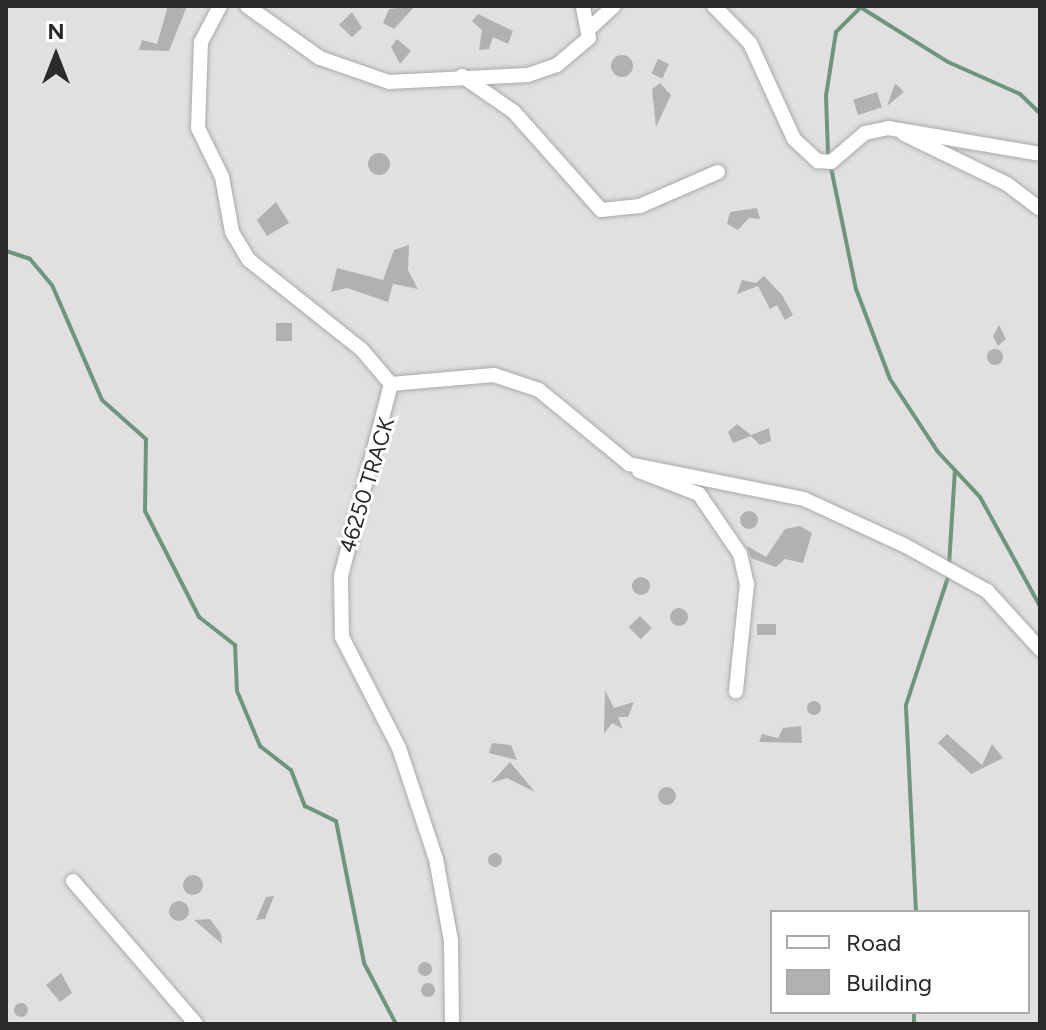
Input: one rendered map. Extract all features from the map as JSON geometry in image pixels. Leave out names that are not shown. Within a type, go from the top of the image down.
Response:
[{"type":"street","points":[[220,6],[201,42],[198,128],[222,177],[232,232],[249,260],[362,350],[391,384],[509,379],[539,390],[629,464],[699,494],[740,554],[747,584],[736,691]]},
{"type":"street","points":[[247,6],[361,77],[539,72],[579,53],[588,30],[614,6]]},
{"type":"street","points":[[583,6],[588,30]]},
{"type":"street","points":[[714,6],[762,62],[807,154],[831,162],[865,133],[888,128],[1040,154]]},
{"type":"street","points":[[461,76],[514,112],[601,210],[640,206],[718,172]]},
{"type":"street","points":[[888,128],[1007,184],[1040,209]]},
{"type":"street","name":"46250 TRACK","points":[[391,384],[341,576],[342,637],[399,748],[436,859],[451,941],[452,1024]]},
{"type":"street","points":[[629,464],[758,487],[852,518],[987,591],[1040,649]]},
{"type":"street","points":[[73,881],[196,1024]]},
{"type":"building","points":[[168,6],[187,6],[169,51],[139,50],[142,40],[157,44]]},
{"type":"building","points":[[415,6],[394,29],[383,23],[389,9]]},
{"type":"building","points":[[352,12],[362,28],[352,37],[339,25]]},
{"type":"building","points":[[478,14],[513,31],[508,44],[493,37],[489,49],[479,50],[482,30],[472,21]]},
{"type":"building","points":[[397,39],[411,51],[400,64],[391,47]]},
{"type":"building","points":[[622,55],[630,58],[633,66],[630,74],[622,77],[614,74],[611,66],[614,58]]},
{"type":"building","points":[[658,59],[669,64],[662,78],[651,74]]},
{"type":"building","points":[[660,83],[671,95],[656,127],[652,89]]},
{"type":"building","points":[[896,84],[904,92],[887,106],[894,86]]},
{"type":"building","points":[[877,92],[882,107],[858,115],[853,100]]},
{"type":"building","points":[[375,153],[383,153],[390,164],[383,175],[375,175],[368,168],[368,160]]},
{"type":"building","points":[[276,202],[289,223],[267,236],[257,220]]},
{"type":"building","points":[[757,208],[760,219],[749,218],[738,230],[727,224],[730,212]]},
{"type":"building","points":[[409,245],[408,270],[418,289],[393,284],[388,302],[347,288],[331,292],[337,268],[383,280],[394,250]]},
{"type":"building","points":[[764,276],[782,295],[793,315],[785,320],[777,305],[770,309],[758,286],[737,294],[742,280],[756,283]]},
{"type":"building","points":[[276,323],[292,323],[292,341],[276,341]]},
{"type":"building","points":[[999,325],[1006,339],[998,346],[993,336]]},
{"type":"building","points":[[992,349],[998,349],[1003,357],[1001,363],[992,365],[987,360],[987,354]]},
{"type":"building","points":[[737,424],[751,435],[769,428],[771,441],[760,445],[751,436],[733,443],[728,432]]},
{"type":"building","points":[[745,511],[753,511],[758,520],[756,527],[745,529],[740,524],[740,516]]},
{"type":"building","points":[[800,526],[812,533],[803,563],[785,559],[776,567],[751,558],[747,546],[766,557],[785,529]]},
{"type":"building","points":[[641,577],[650,586],[641,595],[632,586]]},
{"type":"building","points":[[675,608],[683,608],[688,617],[686,624],[675,626],[670,621],[670,613]]},
{"type":"building","points":[[640,616],[652,628],[641,639],[629,627]]},
{"type":"building","points":[[757,624],[776,624],[776,635],[757,635]]},
{"type":"building","points":[[605,690],[614,708],[634,702],[628,717],[618,717],[623,729],[612,723],[604,734]]},
{"type":"building","points":[[814,701],[821,708],[814,715],[807,708]]},
{"type":"building","points":[[801,726],[802,743],[759,742],[762,734],[778,738],[783,728]]},
{"type":"building","points":[[947,734],[982,765],[992,744],[1003,758],[971,774],[938,743]]},
{"type":"building","points":[[492,743],[511,745],[517,760],[489,753]]},
{"type":"building","points":[[510,762],[535,792],[507,778],[491,783]]},
{"type":"building","points":[[667,787],[676,796],[667,805],[658,796]]},
{"type":"building","points":[[495,853],[502,860],[495,867],[488,860]]},
{"type":"building","points":[[193,875],[200,878],[203,885],[200,892],[193,895],[186,892],[183,885],[186,878]]},
{"type":"building","points":[[274,896],[265,919],[256,920],[266,897]]},
{"type":"building","points":[[179,901],[186,904],[189,911],[186,918],[179,921],[172,918],[169,911],[172,904]]},
{"type":"building","points":[[210,919],[221,934],[222,944],[194,920]]},
{"type":"building","points":[[425,962],[432,969],[425,976],[418,969]]},
{"type":"building","points":[[61,973],[72,993],[60,1002],[46,985]]},
{"type":"building","points":[[428,983],[435,990],[428,997],[421,990]]},
{"type":"building","points":[[21,1003],[28,1010],[21,1017],[14,1010]]},
{"type":"waterway","points":[[862,6],[836,32],[826,96],[828,153],[856,289],[890,379],[938,452],[980,497],[1040,606]]},
{"type":"waterway","points":[[860,7],[948,62],[1020,94],[1040,113]]},
{"type":"waterway","points":[[6,251],[30,259],[52,285],[102,400],[146,439],[145,511],[199,617],[235,645],[237,691],[260,746],[291,770],[305,806],[336,821],[364,963],[396,1024]]},
{"type":"waterway","points":[[949,565],[955,470]]},
{"type":"waterway","points":[[916,910],[906,705],[949,574]]},
{"type":"waterway","points":[[914,1014],[914,1024]]}]
